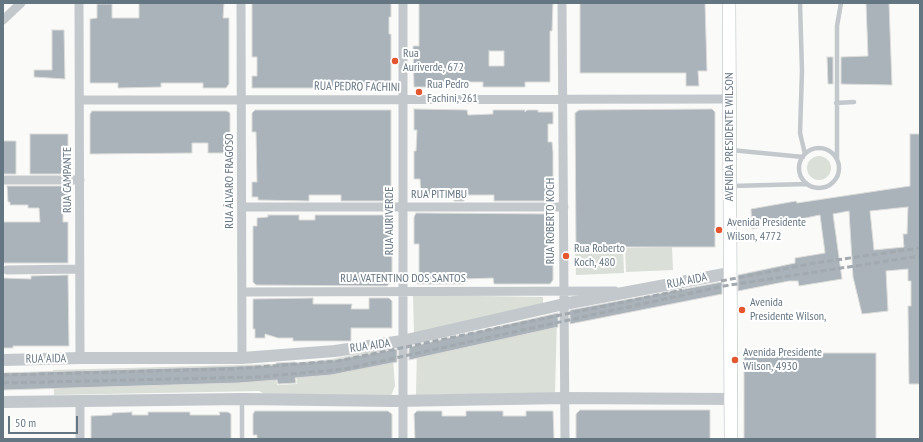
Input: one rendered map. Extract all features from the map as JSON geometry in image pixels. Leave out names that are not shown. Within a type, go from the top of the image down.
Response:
[{"type":"main road","name":"AVENIDA PRESIDENTE WILSON","points":[[729,3],[731,439]]},
{"type":"street","points":[[3,20],[21,3]]},
{"type":"street","name":"RUA CAMPANTE","points":[[79,3],[80,358]]},
{"type":"street","name":"RUA ÁLVARO FRAGOSO","points":[[241,3],[243,207],[242,358]]},
{"type":"street","name":"RUA AURIVERDE","points":[[403,3],[403,439]]},
{"type":"street","name":"RUA ROBERTO KOCH","points":[[562,3],[565,439]]},
{"type":"street","name":"RUA PEDRO FACHINI","points":[[80,100],[562,98],[729,99]]},
{"type":"street","points":[[5,180],[80,180]]},
{"type":"street","name":"RUA PITIMBU","points":[[243,207],[564,207]]},
{"type":"street","points":[[7,270],[80,270]]},
{"type":"street","name":"RUA AIDA","points":[[3,360],[80,358],[242,358],[335,351],[402,341],[564,304],[730,273]]},
{"type":"street","name":"RUA VATENTINO DOS SANTOS","points":[[242,292],[637,290]]},
{"type":"street","points":[[3,402],[242,399],[403,401],[565,398],[732,399]]},
{"type":"street","points":[[80,401],[80,439]]},
{"type":"lane","points":[[800,3],[802,71],[800,132],[804,156]]},
{"type":"lane","points":[[729,186],[807,184],[816,188],[831,185],[838,176],[839,165],[837,159],[836,103],[837,26],[841,3]]},
{"type":"lane","points":[[836,103],[854,102]]},
{"type":"lane","points":[[807,184],[800,174],[799,168],[804,156],[810,151],[822,149],[833,154],[837,159]]},
{"type":"lane","points":[[729,150],[804,156]]},
{"type":"lane","points":[[242,399],[242,439]]},
{"type":"shaded area","points":[[819,156],[824,157],[830,163],[830,173],[824,179],[819,180],[814,179],[808,173],[807,168],[808,163],[814,157]]},
{"type":"shaded area","points":[[672,247],[673,270],[626,272],[625,248]]},
{"type":"shaded area","points":[[623,248],[624,273],[576,275],[575,250]]},
{"type":"shaded area","points":[[413,295],[543,297],[543,305],[414,333]]},
{"type":"shaded area","points":[[557,318],[555,393],[416,395],[417,347]]},
{"type":"shaded area","points":[[392,347],[395,386],[391,396],[266,395],[259,391],[54,395],[53,370],[275,364],[277,385],[297,384],[295,363],[332,359]]},
{"type":"building","points":[[139,3],[224,3],[223,18],[229,18],[229,84],[226,88],[203,88],[203,83],[161,83],[161,87],[118,88],[118,83],[90,83],[90,19],[97,18],[97,4],[112,4],[112,18],[139,18]]},
{"type":"building","points":[[252,3],[391,3],[389,34],[391,34],[391,85],[389,88],[252,88],[252,76],[257,76],[257,57],[252,57]]},
{"type":"building","points":[[419,3],[553,3],[552,31],[550,31],[550,82],[525,82],[525,87],[483,87],[483,82],[445,82],[445,87],[414,87],[413,46],[419,46]],"holes":[[[489,51],[504,51],[504,66],[489,66]]]},
{"type":"building","points":[[580,3],[705,3],[707,71],[698,71],[699,86],[686,86],[686,73],[580,73]]},
{"type":"building","points":[[866,3],[889,3],[892,85],[841,84],[841,57],[868,56]]},
{"type":"building","points":[[52,30],[64,30],[65,79],[34,77],[34,70],[52,70]]},
{"type":"building","points":[[827,57],[833,57],[833,84],[828,84]]},
{"type":"building","points":[[414,109],[467,110],[468,115],[493,114],[493,110],[525,110],[525,112],[527,110],[538,110],[538,112],[553,112],[553,124],[548,124],[548,142],[552,142],[553,152],[553,199],[551,201],[494,201],[494,195],[464,195],[464,201],[454,201],[454,195],[421,195],[420,179],[414,179],[414,151],[416,151],[417,130],[414,130]]},
{"type":"building","points":[[712,109],[715,112],[715,247],[576,247],[575,113],[579,110]]},
{"type":"building","points":[[255,110],[391,110],[391,197],[388,201],[341,201],[341,195],[309,195],[309,201],[258,200],[258,197],[252,197],[252,182],[257,182],[256,132],[252,132],[252,113]]},
{"type":"building","points":[[92,111],[227,111],[230,113],[230,153],[208,153],[208,143],[192,143],[192,153],[90,154],[90,114]]},
{"type":"building","points":[[30,134],[68,134],[68,174],[30,174]]},
{"type":"building","points":[[910,134],[920,134],[920,384],[909,384],[908,306],[911,306],[911,281],[908,281],[908,269],[886,271],[888,311],[862,314],[853,277],[849,211],[833,214],[842,279],[799,286],[798,281],[789,281],[738,291],[738,275],[795,263],[795,258],[825,253],[820,215],[752,229],[751,209],[796,201],[797,203],[910,186]],"holes":[[[908,207],[907,234],[903,234],[904,247],[874,250],[870,211]]]},
{"type":"building","points":[[3,141],[16,141],[16,174],[3,174]]},
{"type":"building","points":[[7,186],[68,186],[68,208],[63,208],[63,222],[68,222],[68,263],[3,263],[3,222],[40,222],[39,208],[28,208],[28,205],[10,205],[10,202],[8,202]]},
{"type":"building","points":[[416,213],[553,214],[553,244],[548,244],[548,264],[553,264],[553,280],[550,284],[494,284],[493,278],[464,279],[464,284],[418,284],[414,280],[414,273],[419,274],[419,244],[414,244],[414,217]]},
{"type":"building","points":[[268,215],[299,215],[299,220],[315,220],[315,215],[390,215],[392,217],[392,281],[387,286],[256,285],[253,282],[253,226],[257,226],[257,218],[268,217]]},
{"type":"building","points":[[68,275],[69,346],[13,346],[13,348],[3,348],[3,278],[31,279],[31,276]]},
{"type":"building","points":[[722,282],[722,294],[570,324],[570,310]]},
{"type":"building","points":[[313,298],[313,304],[352,304],[351,309],[369,309],[369,298],[389,298],[392,301],[392,328],[351,328],[351,341],[293,341],[293,338],[278,338],[265,334],[265,338],[255,338],[255,329],[253,329],[253,299]]},
{"type":"building","points":[[558,313],[558,327],[409,360],[409,347]]},
{"type":"building","points":[[397,349],[397,362],[331,375],[295,378],[296,383],[278,384],[277,380],[239,383],[3,390],[3,373],[276,365],[276,363],[334,360]]},
{"type":"building","points":[[744,353],[876,353],[876,439],[744,439]]},
{"type":"building","points":[[580,410],[710,410],[710,439],[576,439],[576,414]]},
{"type":"building","points":[[255,411],[388,411],[392,414],[392,439],[257,439],[257,435],[253,435],[253,414]]},
{"type":"building","points":[[417,411],[442,411],[442,416],[466,416],[466,411],[503,411],[503,416],[526,416],[526,411],[553,411],[554,439],[415,439],[414,414]]},
{"type":"building","points":[[132,412],[132,415],[148,415],[148,412],[190,412],[190,415],[220,415],[219,412],[228,412],[231,414],[231,439],[91,439],[91,416]]},
{"type":"railway","points":[[721,281],[815,263],[920,248]]},
{"type":"railway","points":[[3,383],[258,377],[345,369],[724,286],[920,256]]},
{"type":"railway","points":[[3,375],[231,369],[338,361],[682,290]]},
{"type":"place","name":"Rua Auriverde, 672","points":[[395,61]]},
{"type":"place","name":"Rua Pedro Fachini, 261","points":[[419,92]]},
{"type":"place","name":"Avenida Presidente Wilson, 4772","points":[[719,230]]},
{"type":"place","name":"Rua Roberto Koch, 480","points":[[566,256]]},
{"type":"place","name":"Avenida Presidente Wilson,","points":[[742,310]]},
{"type":"place","name":"Avenida Presidente Wilson, 4930","points":[[735,360]]}]
